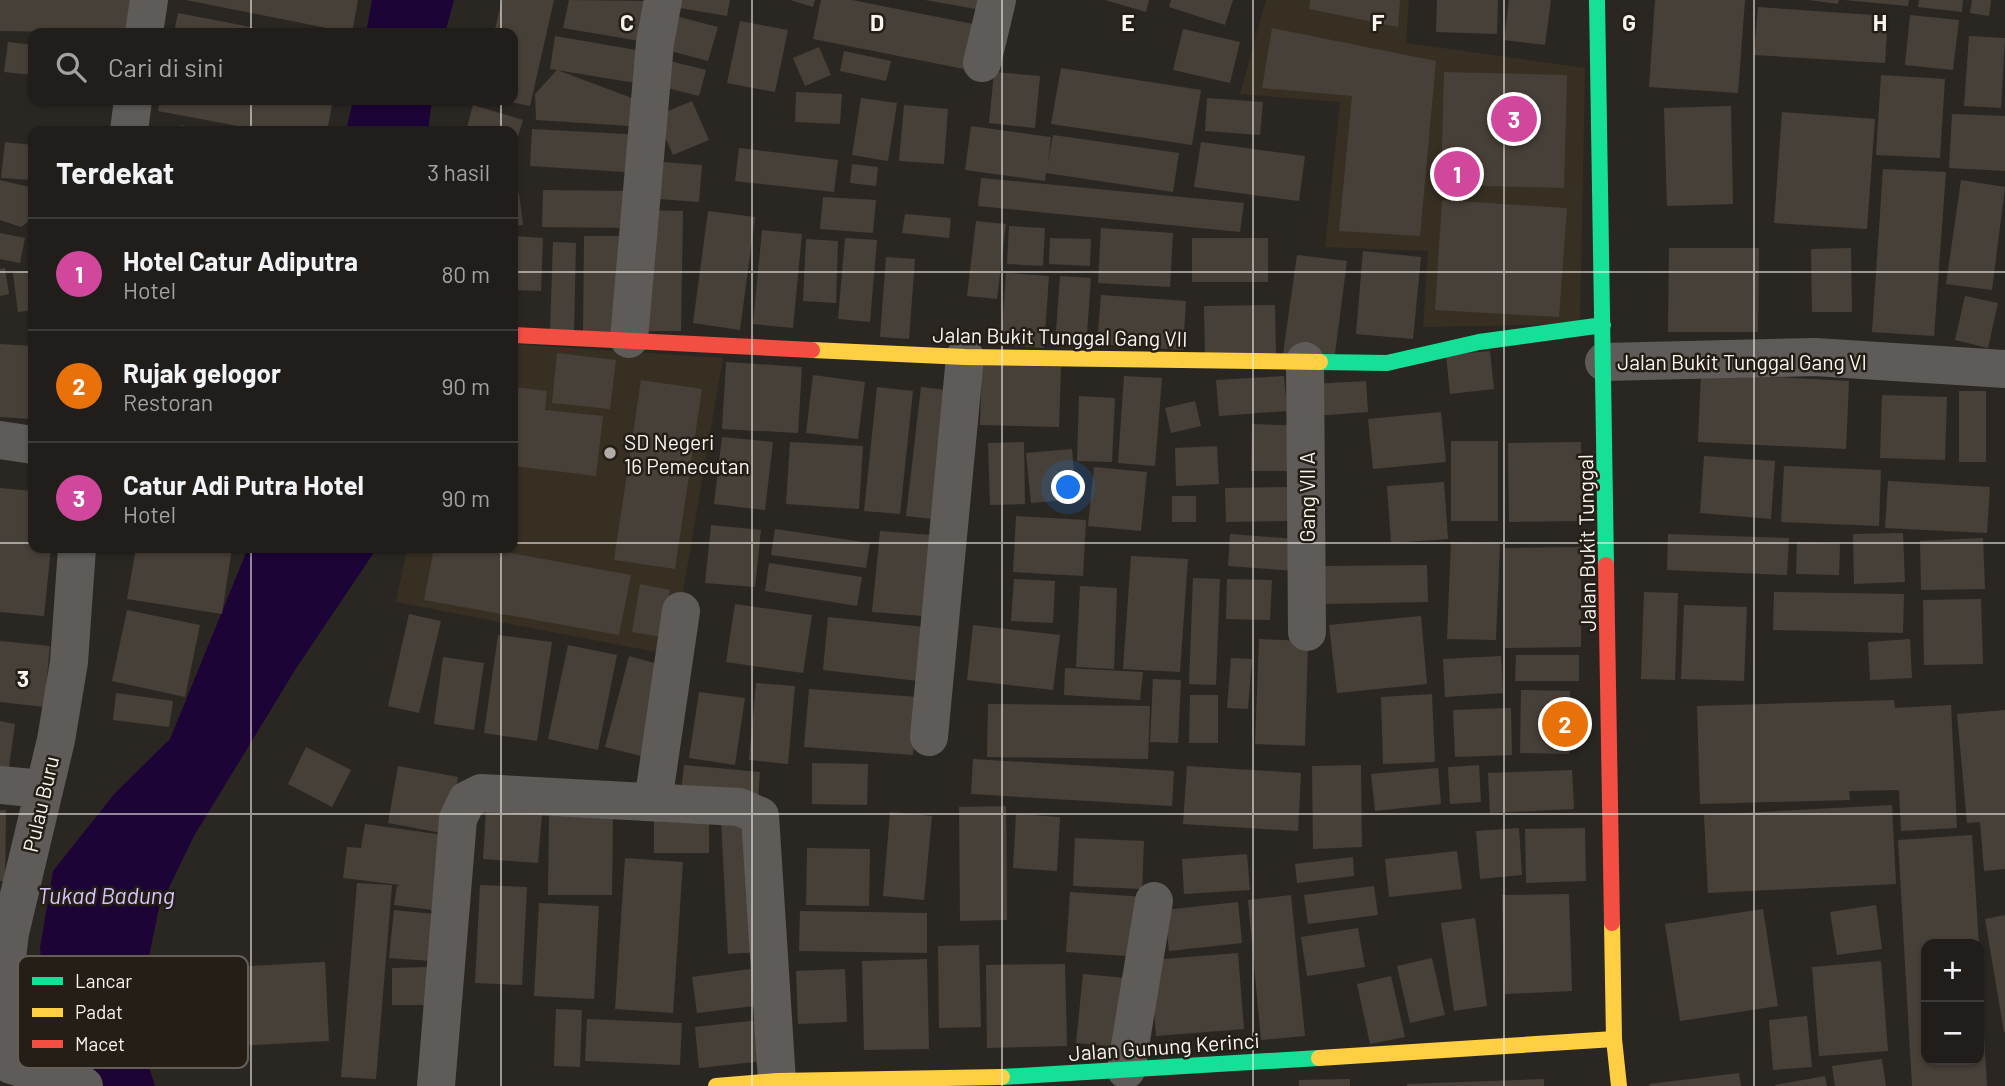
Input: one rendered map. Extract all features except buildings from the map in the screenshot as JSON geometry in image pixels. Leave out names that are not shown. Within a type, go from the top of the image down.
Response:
[{"type":"street","points":[[145,28],[149,0]]},
{"type":"street","points":[[629,339],[655,43],[663,0]]},
{"type":"street","points":[[982,63],[997,0]]},
{"type":"street","name":"Jalan Bukit Tunggal","points":[[1597,0],[1614,1039],[1619,1086]]},
{"type":"street","points":[[130,126],[132,105]]},
{"type":"street","name":"Jalan Bukit Tunggal Gang VII","points":[[518,335],[965,357],[1387,363],[1479,342],[1603,343]]},
{"type":"street","name":"Jalan Bukit Tunggal Gang VI","points":[[1603,343],[2005,369]]},
{"type":"street","points":[[929,737],[965,357]]},
{"type":"street","name":"Gang VII A","points":[[1305,361],[1307,632]]},
{"type":"street","points":[[0,440],[28,444]]},
{"type":"street","name":"Pulau Buru","points":[[77,553],[69,662],[10,933],[2,999],[6,1059],[18,1069],[84,1086]]},
{"type":"street","points":[[653,802],[681,611]]},
{"type":"street","points":[[0,785],[43,789]]},
{"type":"street","points":[[436,1086],[458,820],[462,806],[481,793],[739,807],[760,816],[777,1081]]},
{"type":"street","points":[[1126,1070],[1154,901]]},
{"type":"street","name":"Jalan Gunung Kerinci","points":[[716,1086],[777,1081],[1018,1082],[1126,1070],[1614,1039]]},
{"type":"shaded area","points":[[1266,0],[1409,0],[1406,43],[1585,68],[1580,324],[1423,327],[1428,251],[1325,247],[1340,102],[1240,94]]},
{"type":"shaded area","name":"SD Negeri 16 Pemecutan","points":[[518,344],[723,358],[672,655],[396,602],[406,553],[518,553]]},
{"type":"water","points":[[372,0],[454,0],[446,28],[367,28]]},
{"type":"water","points":[[352,105],[431,105],[429,126],[347,126]]},
{"type":"water","name":"Tukad Badung","points":[[246,553],[374,553],[295,670],[194,836],[159,908],[149,956],[41,956],[53,871],[115,793],[170,739]]},
{"type":"water","name":"Tukad Badung","points":[[58,1068],[149,1068],[155,1086],[64,1086]]},
{"type":"traffic: fast","points":[[1597,0],[1606,565]]},
{"type":"traffic: fast","points":[[1320,362],[1387,363],[1479,342],[1603,325]]},
{"type":"traffic: fast","points":[[1002,1077],[1319,1058]]},
{"type":"traffic: slow","points":[[812,350],[965,357],[1320,362]]},
{"type":"traffic: slow","points":[[1612,923],[1614,1039],[1619,1086]]},
{"type":"traffic: slow","points":[[1319,1058],[1614,1039]]},
{"type":"traffic: slow","points":[[716,1086],[777,1081],[1002,1077]]},
{"type":"traffic: jam","points":[[518,335],[812,350]]},
{"type":"traffic: jam","points":[[1606,565],[1612,923]]},
{"type":"place","name":"Catur Adi Putra Hotel","points":[[1514,119]]},
{"type":"place","name":"Hotel Catur Adiputra","points":[[1457,174]]},
{"type":"place","name":"SD Negeri 16 Pemecutan","points":[[610,453]]},
{"type":"place","name":"Rujak gelogor","points":[[1565,724]]}]
